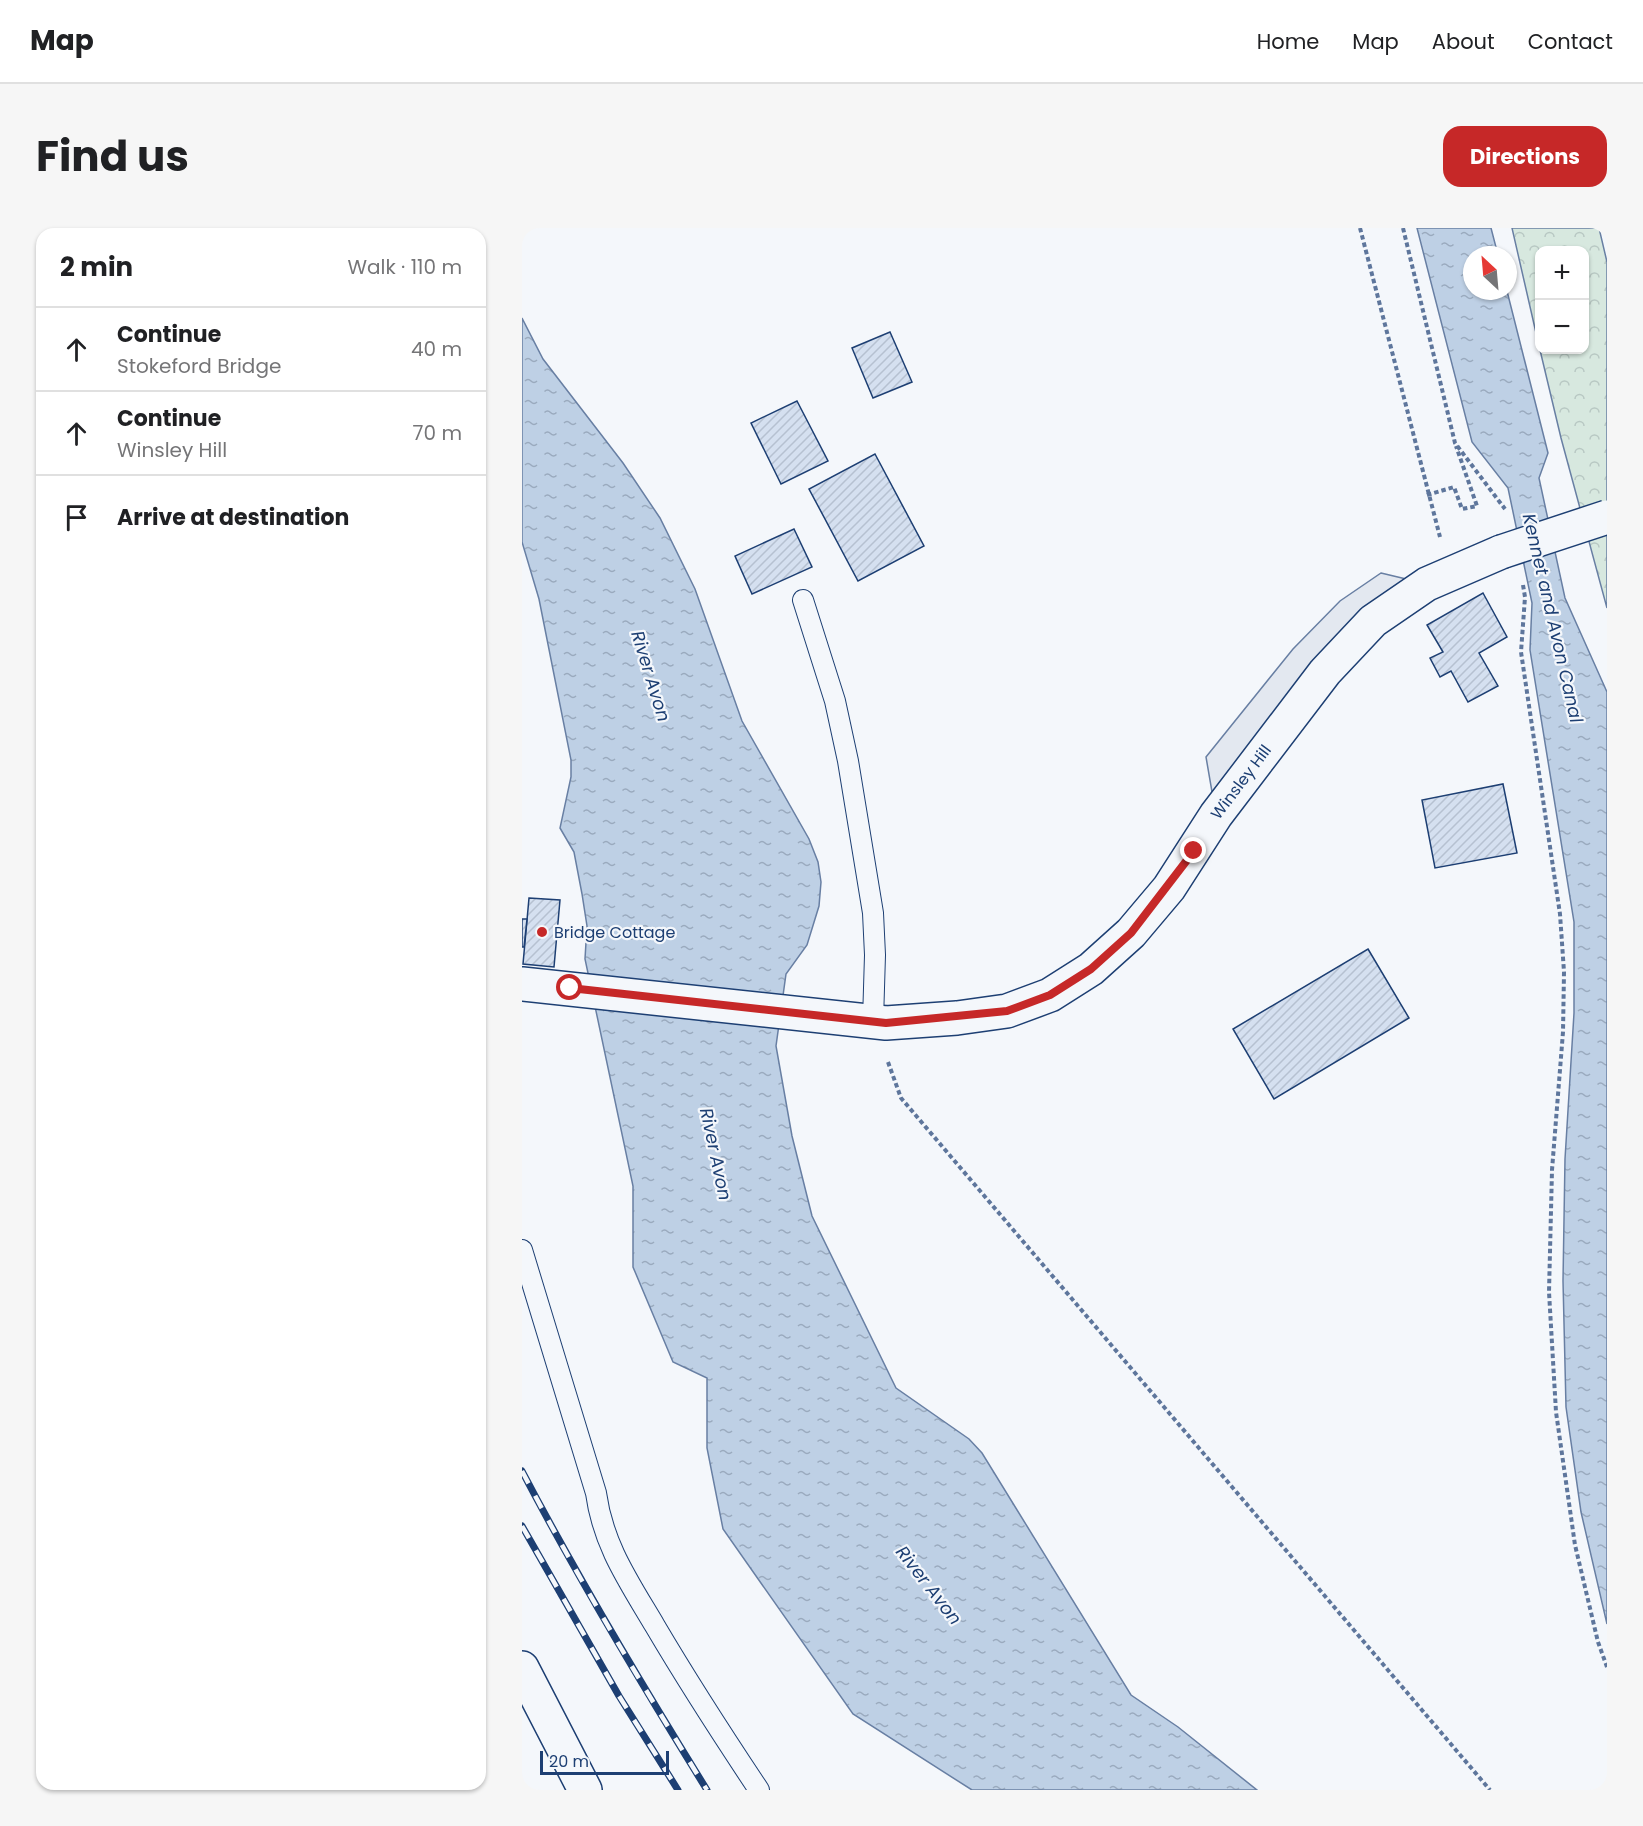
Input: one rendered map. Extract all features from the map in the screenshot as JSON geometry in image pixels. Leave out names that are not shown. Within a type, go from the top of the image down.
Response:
[{"type":"main road","name":"Winsley Hill","points":[[522,984],[880,1022],[1007,1011],[1050,995],[1091,969],[1131,933],[1169,888],[1216,815],[1324,672],[1373,621],[1427,584],[1511,564],[1607,517]]},
{"type":"main road","points":[[522,1668],[585,1790]]},
{"type":"lane","points":[[803,600],[835,702],[848,761],[873,913],[880,1022]]},
{"type":"lane","points":[[522,1250],[596,1493],[600,1523],[621,1568],[691,1688],[759,1790]]},
{"type":"path","points":[[1360,228],[1427,495],[1454,487],[1462,509],[1477,506],[1455,443],[1403,228]]},
{"type":"path","points":[[1455,443],[1508,513]]},
{"type":"path","points":[[1511,564],[1525,597],[1521,652],[1560,914],[1564,972],[1563,1032],[1552,1170],[1549,1292],[1556,1412],[1575,1545],[1598,1642],[1607,1667]]},
{"type":"path","points":[[880,1022],[884,1051],[901,1098],[1490,1790]]},
{"type":"green space","points":[[1512,228],[1599,228],[1607,262],[1607,608],[1541,354],[1589,354],[1589,246],[1535,246],[1535,329]]},
{"type":"shaded area","points":[[1381,573],[1427,584],[1216,815],[1206,757],[1293,649],[1340,601]]},
{"type":"water","name":"Kennet and Avon Canal","points":[[1417,228],[1491,228],[1496,246],[1463,246],[1463,300],[1509,300],[1548,453],[1539,478],[1565,598],[1607,692],[1607,1624],[1581,1512],[1566,1407],[1563,1281],[1565,1159],[1574,1013],[1574,922],[1530,650],[1532,603],[1508,488],[1472,442]]},
{"type":"water","name":"River Avon","points":[[522,318],[543,359],[623,463],[660,518],[695,589],[742,721],[809,839],[818,862],[821,882],[819,906],[807,945],[786,974],[776,1046],[792,1136],[812,1216],[896,1388],[969,1439],[982,1453],[1131,1695],[1178,1727],[1257,1790],[972,1790],[853,1714],[723,1529],[707,1448],[707,1378],[673,1362],[633,1267],[633,1186],[585,959],[587,926],[574,852],[560,828],[571,777],[571,760],[539,599],[522,542]]},
{"type":"building","points":[[890,332],[912,382],[873,398],[852,348]]},
{"type":"building","points":[[797,401],[828,461],[781,484],[751,423]]},
{"type":"building","points":[[875,454],[924,546],[858,581],[809,489]]},
{"type":"building","points":[[794,529],[812,567],[752,594],[735,556]]},
{"type":"building","points":[[1483,593],[1507,637],[1479,653],[1498,686],[1468,702],[1451,671],[1440,677],[1430,658],[1443,652],[1427,625]]},
{"type":"building","points":[[1503,784],[1517,853],[1435,868],[1422,800]]},
{"type":"building","name":"Bridge Cottage","points":[[529,898],[560,900],[554,967],[523,964]]},
{"type":"building","points":[[522,919],[527,919],[524,947],[522,947]]},
{"type":"building","points":[[1368,949],[1409,1018],[1274,1099],[1233,1029]]},
{"type":"railway","points":[[522,1471],[612,1632],[707,1790]]},
{"type":"railway","points":[[522,1526],[619,1696],[678,1790]]},
{"type":"place","name":"Bridge Cottage","points":[[542,932]]},
{"type":"route","points":[[570,988],[886,1023],[957,1018],[1007,1011],[1050,995],[1091,969],[1131,933],[1169,888],[1194,851]]}]
